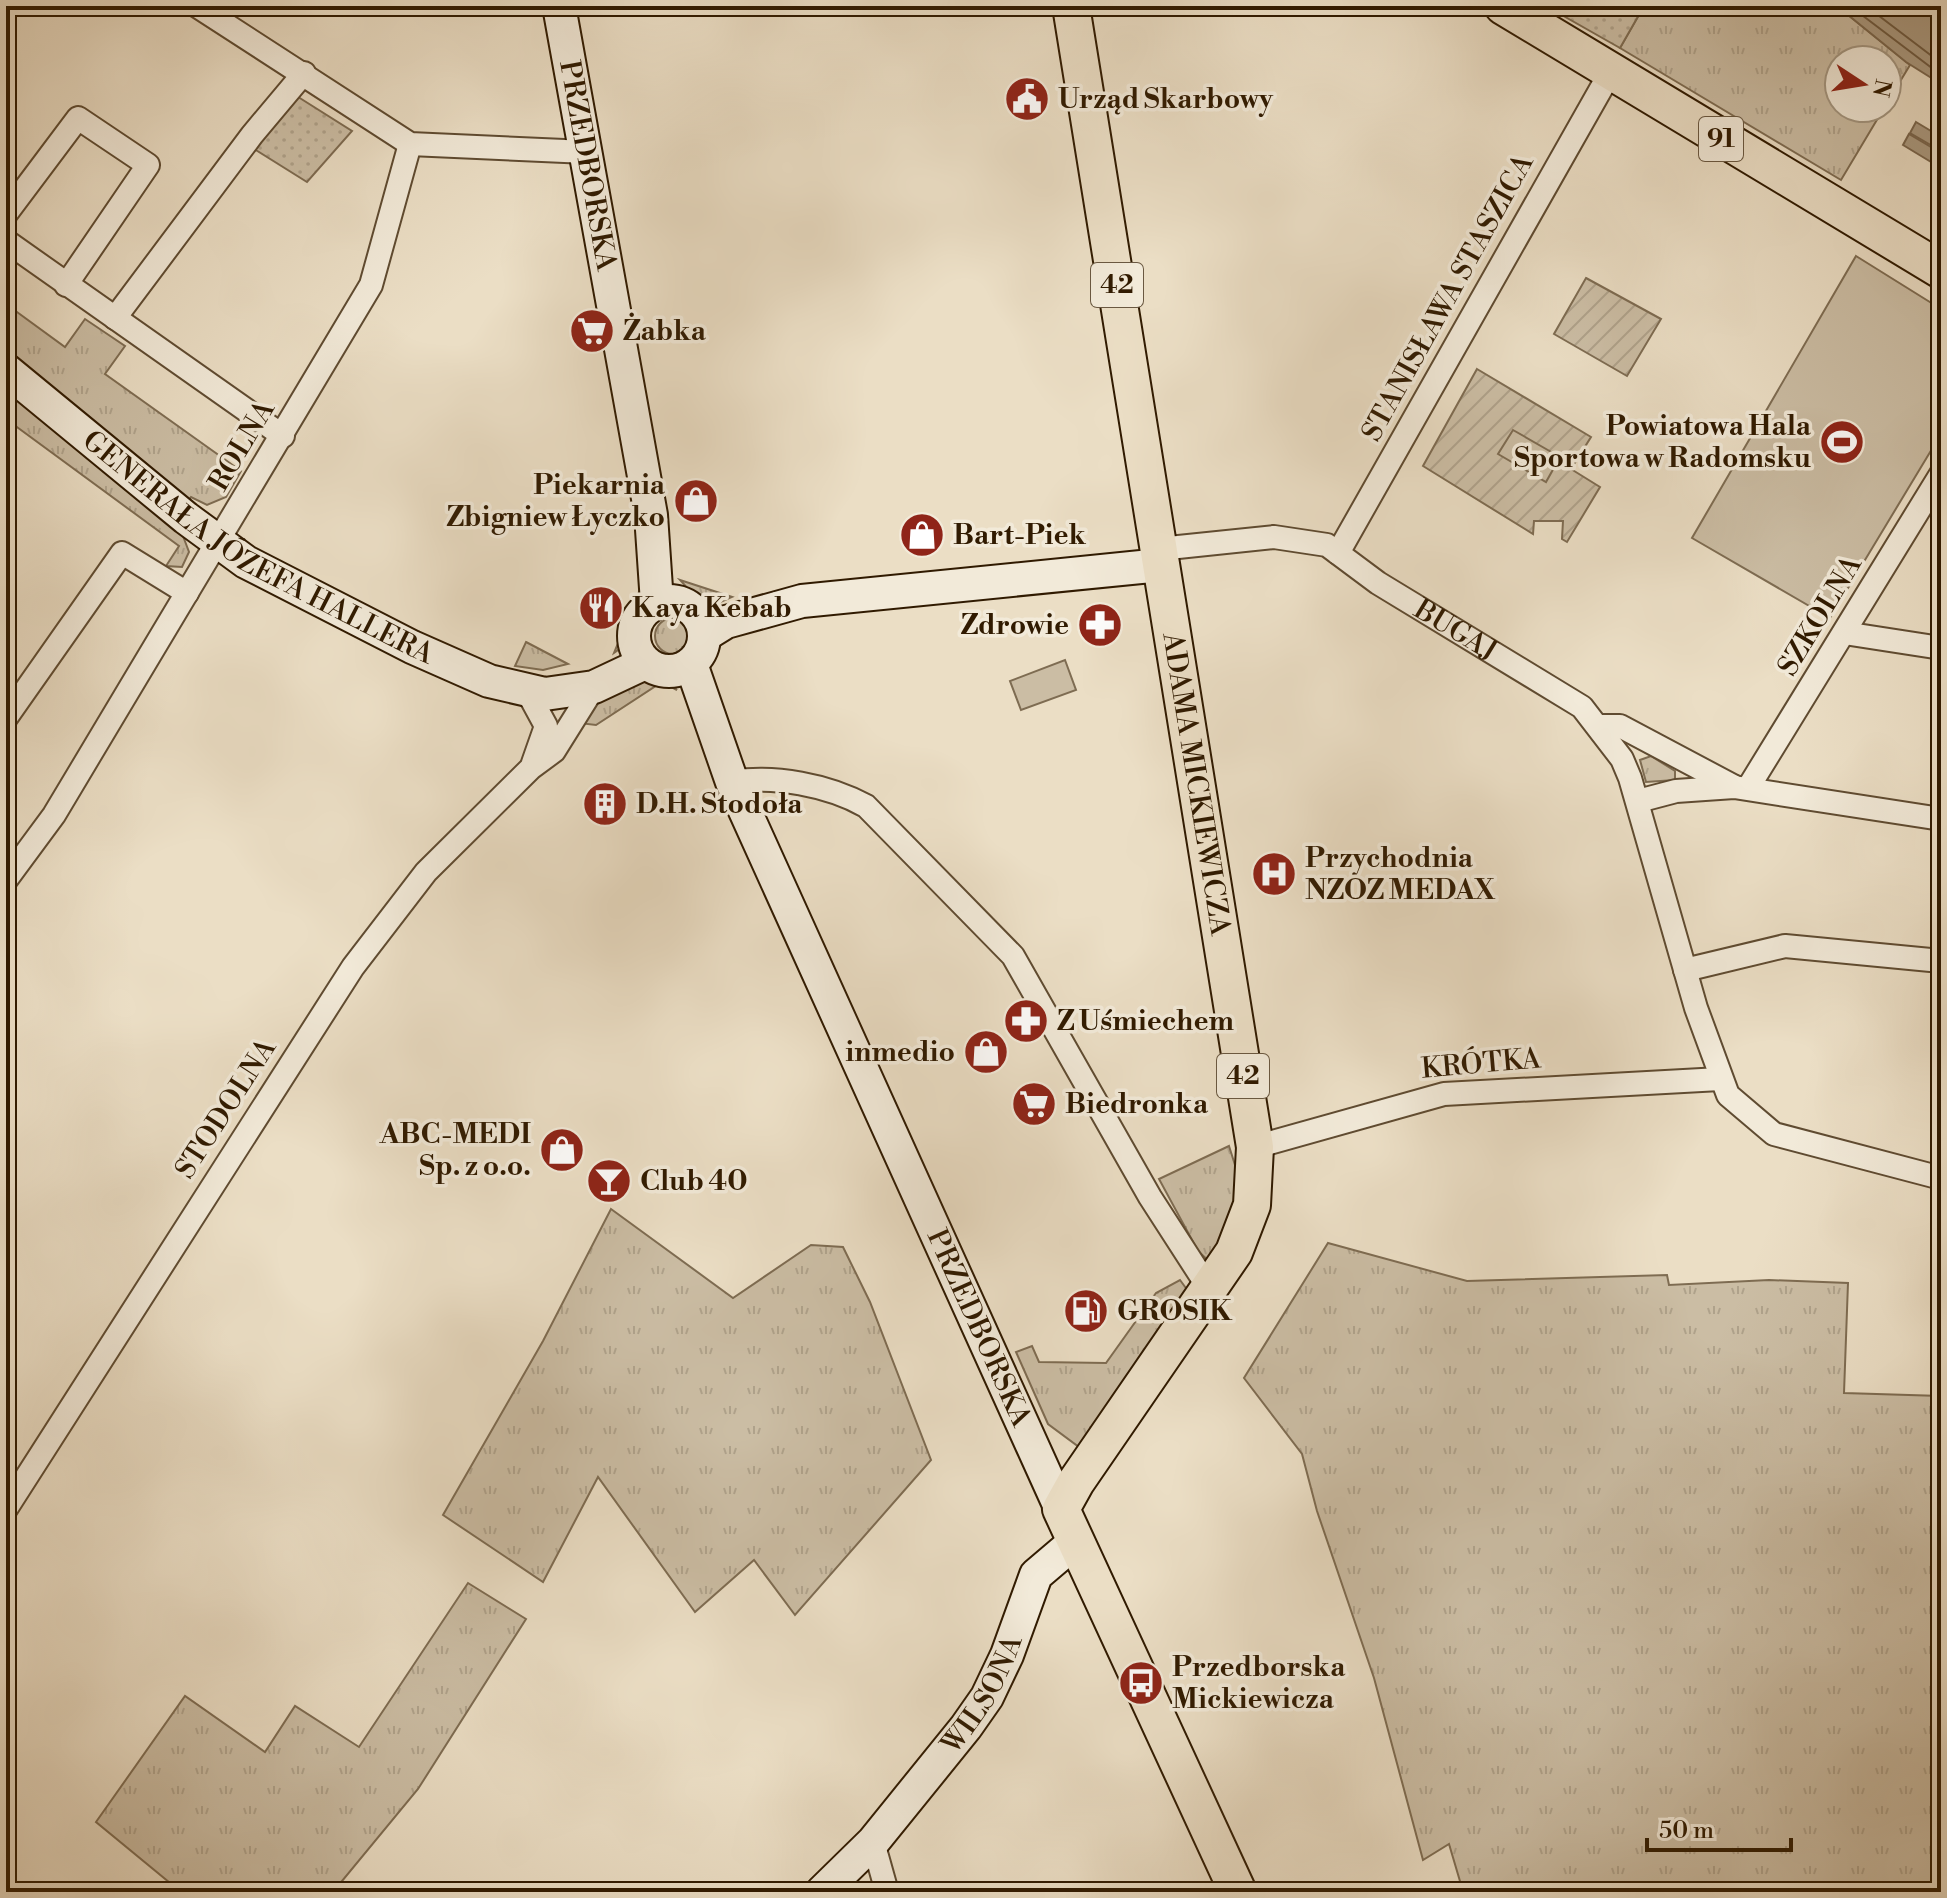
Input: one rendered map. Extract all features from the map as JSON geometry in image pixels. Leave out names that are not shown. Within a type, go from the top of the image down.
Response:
[{"type":"main road","name":"ADAMA MICKIEWICZA","points":[[1068,1525],[1076,1482],[1210,1290],[1245,1227],[1254,1190],[1255,1147],[1071,6]]},
{"type":"main road","name":"91","points":[[1503,6],[1941,270]]},
{"type":"main road","name":"PRZEDBORSKA","points":[[1068,1525],[1238,1892]]},
{"type":"street","points":[[197,6],[410,144],[587,152]]},
{"type":"street","name":"PRZEDBORSKA","points":[[562,6],[651,515],[685,614]]},
{"type":"street","points":[[115,318],[252,135],[304,73]]},
{"type":"street","name":"STANISŁAWA STASZICA","points":[[1338,553],[1610,73]]},
{"type":"street","points":[[6,214],[78,118],[148,165],[66,285]]},
{"type":"street","name":"ROLNA","points":[[6,880],[54,815],[371,285],[410,144]]},
{"type":"street","points":[[6,241],[283,436]]},
{"type":"street","name":"GENERAŁA JÓZEFA HALLERA","points":[[6,370],[219,543],[276,579],[391,637],[489,681],[527,691],[557,694],[594,687],[660,660]]},
{"type":"street","name":"SZKOLNA","points":[[1741,788],[1844,633],[1941,474]]},
{"type":"street","name":"BUGAJ","points":[[685,614],[763,598],[802,601],[1160,557],[1274,537],[1312,541],[1338,553],[1378,583],[1554,687],[1582,707],[1600,726],[1620,726],[1741,788]]},
{"type":"street","points":[[6,718],[122,553],[187,593]]},
{"type":"street","points":[[527,691],[602,667],[626,653],[660,660],[699,655],[685,614],[643,612],[637,622],[660,660]]},
{"type":"street","points":[[1844,633],[1941,648]]},
{"type":"street","name":"PRZEDBORSKA","points":[[660,660],[727,772],[1068,1525]]},
{"type":"street","name":"STODOLNA","points":[[6,1509],[353,967],[426,872],[531,768],[545,760],[564,738],[594,687]]},
{"type":"street","name":"STODOLNA","points":[[527,691],[546,726],[545,739],[531,768]]},
{"type":"street","points":[[1600,726],[1622,759],[1638,801],[1685,970],[1728,1095],[1774,1134],[1941,1178]]},
{"type":"street","points":[[727,772],[845,795],[866,806],[993,934],[1027,976],[1150,1197],[1210,1290]]},
{"type":"street","name":"BUGAJ","points":[[1638,801],[1676,791],[1741,788],[1941,819]]},
{"type":"street","points":[[1685,970],[1785,946],[1941,961]]},
{"type":"street","name":"KRÓTKA","points":[[1255,1147],[1444,1094],[1720,1079]]},
{"type":"street","name":"WILSONA","points":[[822,1892],[873,1842],[987,1697],[1007,1655],[1036,1575],[1068,1525]]},
{"type":"street","points":[[873,1842],[887,1892]]},
{"type":"green space","points":[[1546,6],[1644,6],[1620,48]]},
{"type":"green space","points":[[1644,6],[1837,6],[1884,44],[1823,44],[1823,124],[1874,124],[1841,180],[1620,48]]},
{"type":"green space","points":[[1903,59],[1910,65],[1903,77]]},
{"type":"green space","points":[[295,95],[352,131],[307,182],[251,147]]},
{"type":"green space","name":"Powiatowa Hala Sportowa w Radomsku","points":[[1856,256],[1941,309],[1941,434],[1830,618],[1692,538]]},
{"type":"green space","points":[[1586,278],[1661,319],[1627,376],[1554,334]]},
{"type":"green space","points":[[6,304],[65,347],[85,319],[125,346],[105,374],[241,471],[226,497],[207,505],[191,497],[186,504],[6,356]]},
{"type":"green space","points":[[1477,369],[1591,437],[1571,469],[1600,487],[1567,542],[1562,539],[1563,521],[1534,521],[1533,534],[1423,466]]},
{"type":"green space","points":[[17,400],[183,536],[189,552],[182,567],[166,566],[179,546],[6,419]]},
{"type":"green space","points":[[1513,430],[1560,457],[1546,482],[1498,454]]},
{"type":"green space","points":[[680,580],[732,597],[716,604],[701,603]]},
{"type":"green space","points":[[641,587],[648,602],[625,642],[614,653]]},
{"type":"green space","points":[[673,618],[686,623],[691,636],[686,649],[673,654],[660,649],[655,636],[660,623]]},
{"type":"green space","points":[[526,642],[568,664],[543,670],[515,666]]},
{"type":"green space","points":[[1065,660],[1076,690],[1021,710],[1010,681]]},
{"type":"green space","points":[[652,674],[668,681],[677,690],[662,682],[596,725],[579,723],[592,700]]},
{"type":"green space","points":[[1651,756],[1675,771],[1675,780],[1646,782],[1640,760]]},
{"type":"green space","points":[[1229,1146],[1241,1184],[1212,1264],[1198,1251],[1159,1179]]},
{"type":"green space","points":[[611,1209],[733,1298],[811,1245],[843,1247],[870,1302],[931,1460],[795,1615],[754,1560],[695,1612],[598,1477],[543,1582],[443,1515],[543,1341]]},
{"type":"green space","points":[[1328,1243],[1467,1281],[1667,1275],[1669,1285],[1769,1280],[1848,1283],[1844,1393],[1941,1396],[1941,1892],[1455,1892],[1462,1888],[1449,1844],[1423,1860],[1374,1678],[1317,1511],[1302,1454],[1244,1378]]},
{"type":"green space","points":[[1180,1280],[1191,1295],[1079,1447],[1048,1424],[1016,1352],[1032,1346],[1039,1362],[1106,1363],[1156,1293]]},
{"type":"green space","points":[[468,1583],[526,1619],[418,1789],[333,1892],[181,1892],[96,1822],[185,1696],[265,1752],[295,1706],[359,1747]]},
{"type":"water","points":[[1837,6],[1941,6],[1941,84],[1903,60],[1903,44],[1884,44]]},
{"type":"water","points":[[1916,122],[1941,137],[1941,151],[1910,133]]},
{"type":"water","points":[[1909,134],[1941,153],[1941,168],[1903,145]]},
{"type":"place","name":"Urząd Skarbowy","points":[[1027,99]]},
{"type":"place","name":"Żabka","points":[[592,331]]},
{"type":"place","name":"Powiatowa Hala Sportowa w Radomsku","points":[[1842,442]]},
{"type":"place","name":"Piekarnia Zbigniew Łyczko","points":[[696,501]]},
{"type":"place","name":"Bart-Piek","points":[[922,535]]},
{"type":"place","name":"Kaya Kebab","points":[[601,608]]},
{"type":"place","name":"Zdrowie","points":[[1100,625]]},
{"type":"place","name":"D.H. Stodoła","points":[[605,804]]},
{"type":"place","name":"Przychodnia NZOZ MEDAX","points":[[1274,874]]},
{"type":"place","name":"Z Uśmiechem","points":[[1026,1021]]},
{"type":"place","name":"inmedio","points":[[986,1052]]},
{"type":"place","name":"Biedronka","points":[[1034,1104]]},
{"type":"place","name":"ABC-MEDI Sp. z o.o.","points":[[562,1150]]},
{"type":"place","name":"Club 40","points":[[609,1181]]},
{"type":"place","name":"GROSIK","points":[[1086,1311]]},
{"type":"place","name":"Przedborska Mickiewicza","points":[[1141,1683]]}]
